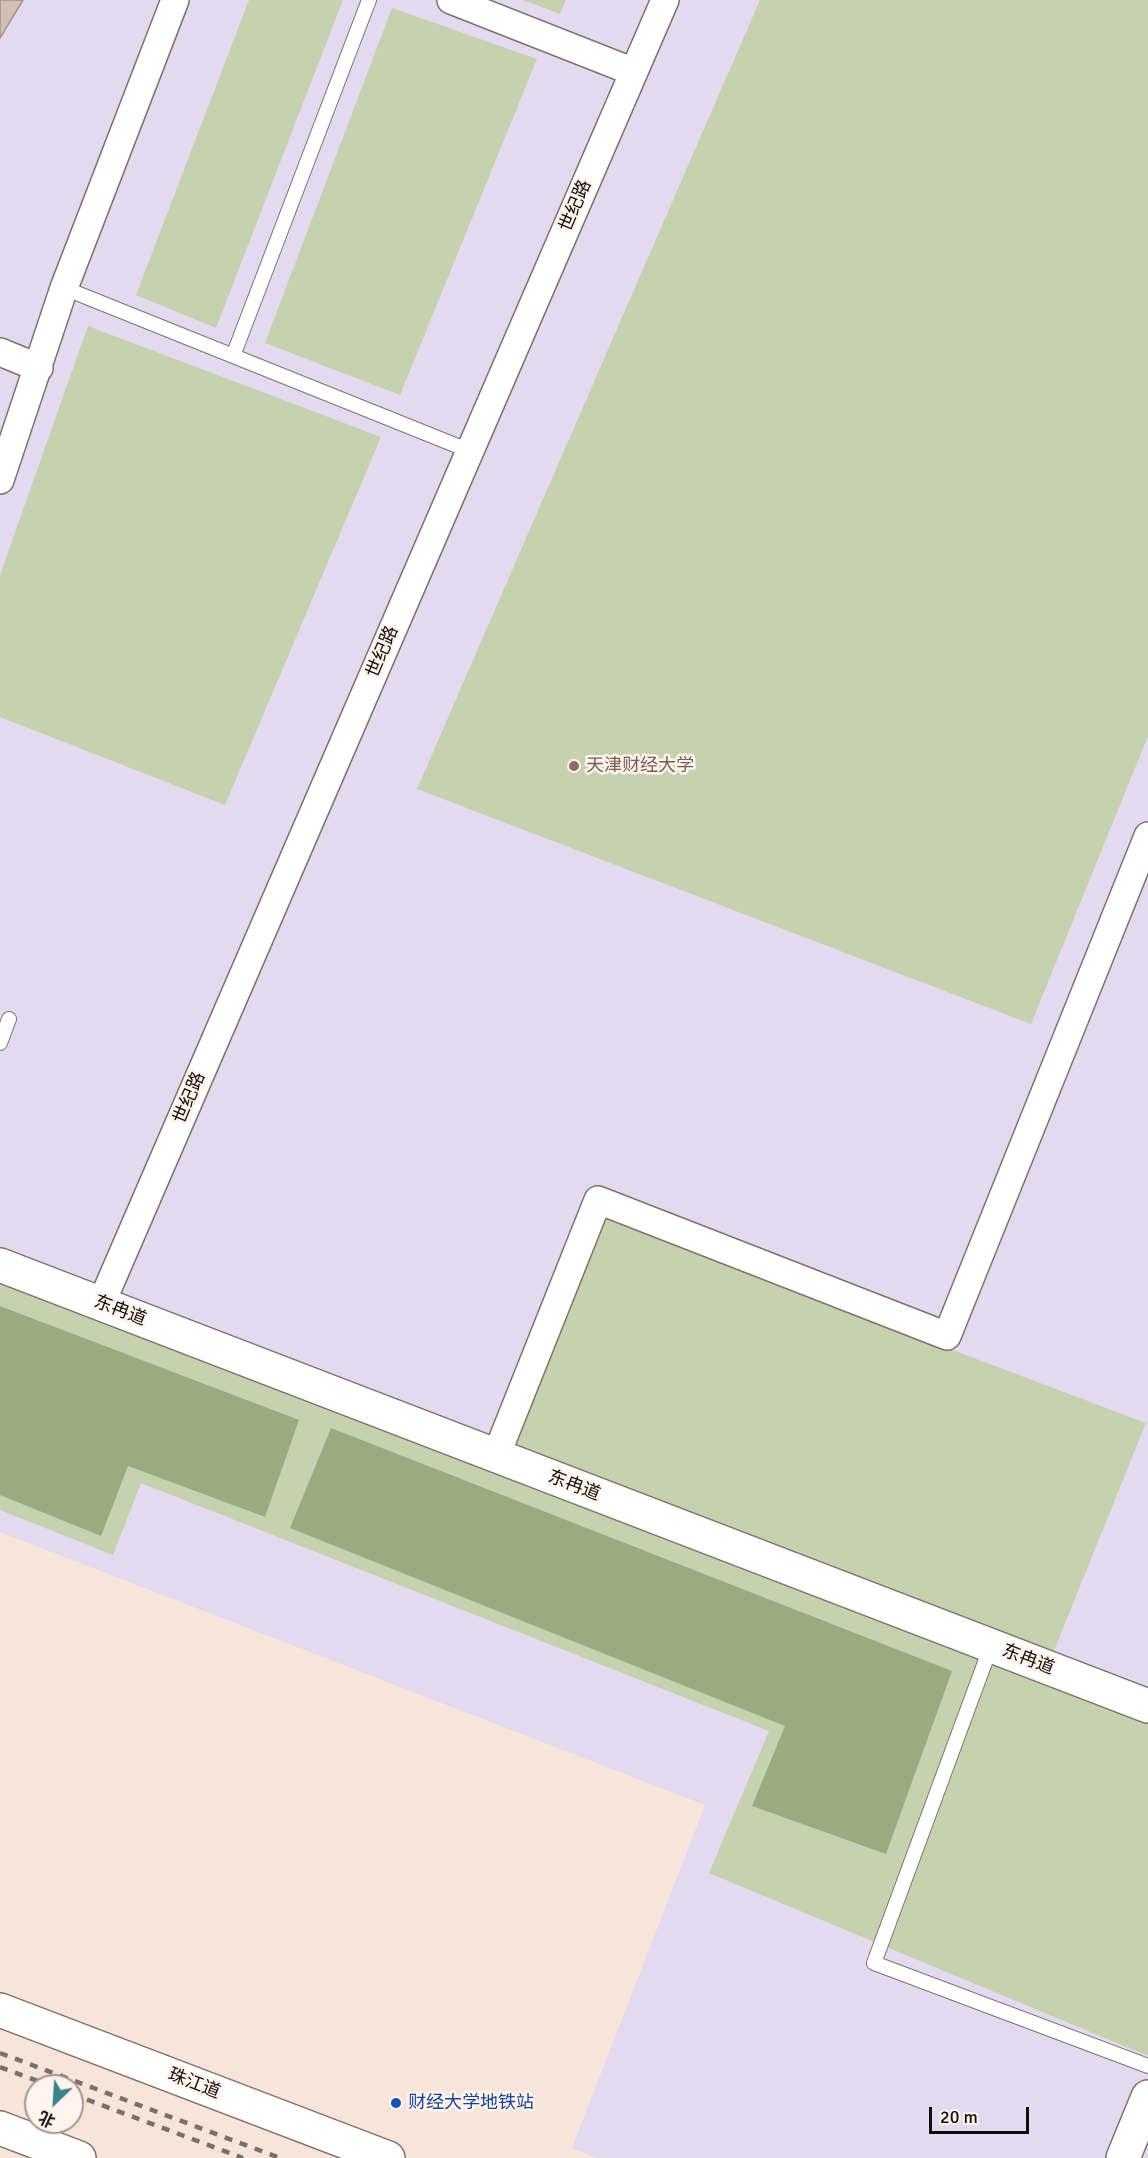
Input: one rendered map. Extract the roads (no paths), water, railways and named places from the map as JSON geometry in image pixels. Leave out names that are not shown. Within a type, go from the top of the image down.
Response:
[{"type":"street","points":[[0,480],[64,288],[175,0]]},
{"type":"street","points":[[451,0],[634,72]]},
{"type":"street","name":"世纪路","points":[[101,1304],[665,0]]},
{"type":"street","points":[[0,352],[39,368]]},
{"type":"street","points":[[496,1456],[598,1200],[947,1336],[1148,836]]},
{"type":"street","name":"东冉道","points":[[0,1265],[1148,1706]]},
{"type":"street","name":"珠江道","points":[[0,2010],[388,2158]]},
{"type":"street","points":[[1122,2158],[1148,2097]]},
{"type":"street","points":[[0,2128],[58,2154]]},
{"type":"lane","points":[[233,356],[369,0]]},
{"type":"lane","points":[[64,288],[470,451]]},
{"type":"lane","points":[[0,1043],[9,1019]]},
{"type":"lane","points":[[991,1646],[874,1964],[1148,2066]]},
{"type":"railway","points":[[0,2053],[280,2158]]},
{"type":"railway","points":[[0,2067],[24,2076]]},
{"type":"railway","points":[[84,2098],[243,2158]]},
{"type":"place","name":"天津财经大学","points":[[574,766]]},
{"type":"place","name":"财经大学地铁站","points":[[396,2103]]}]
